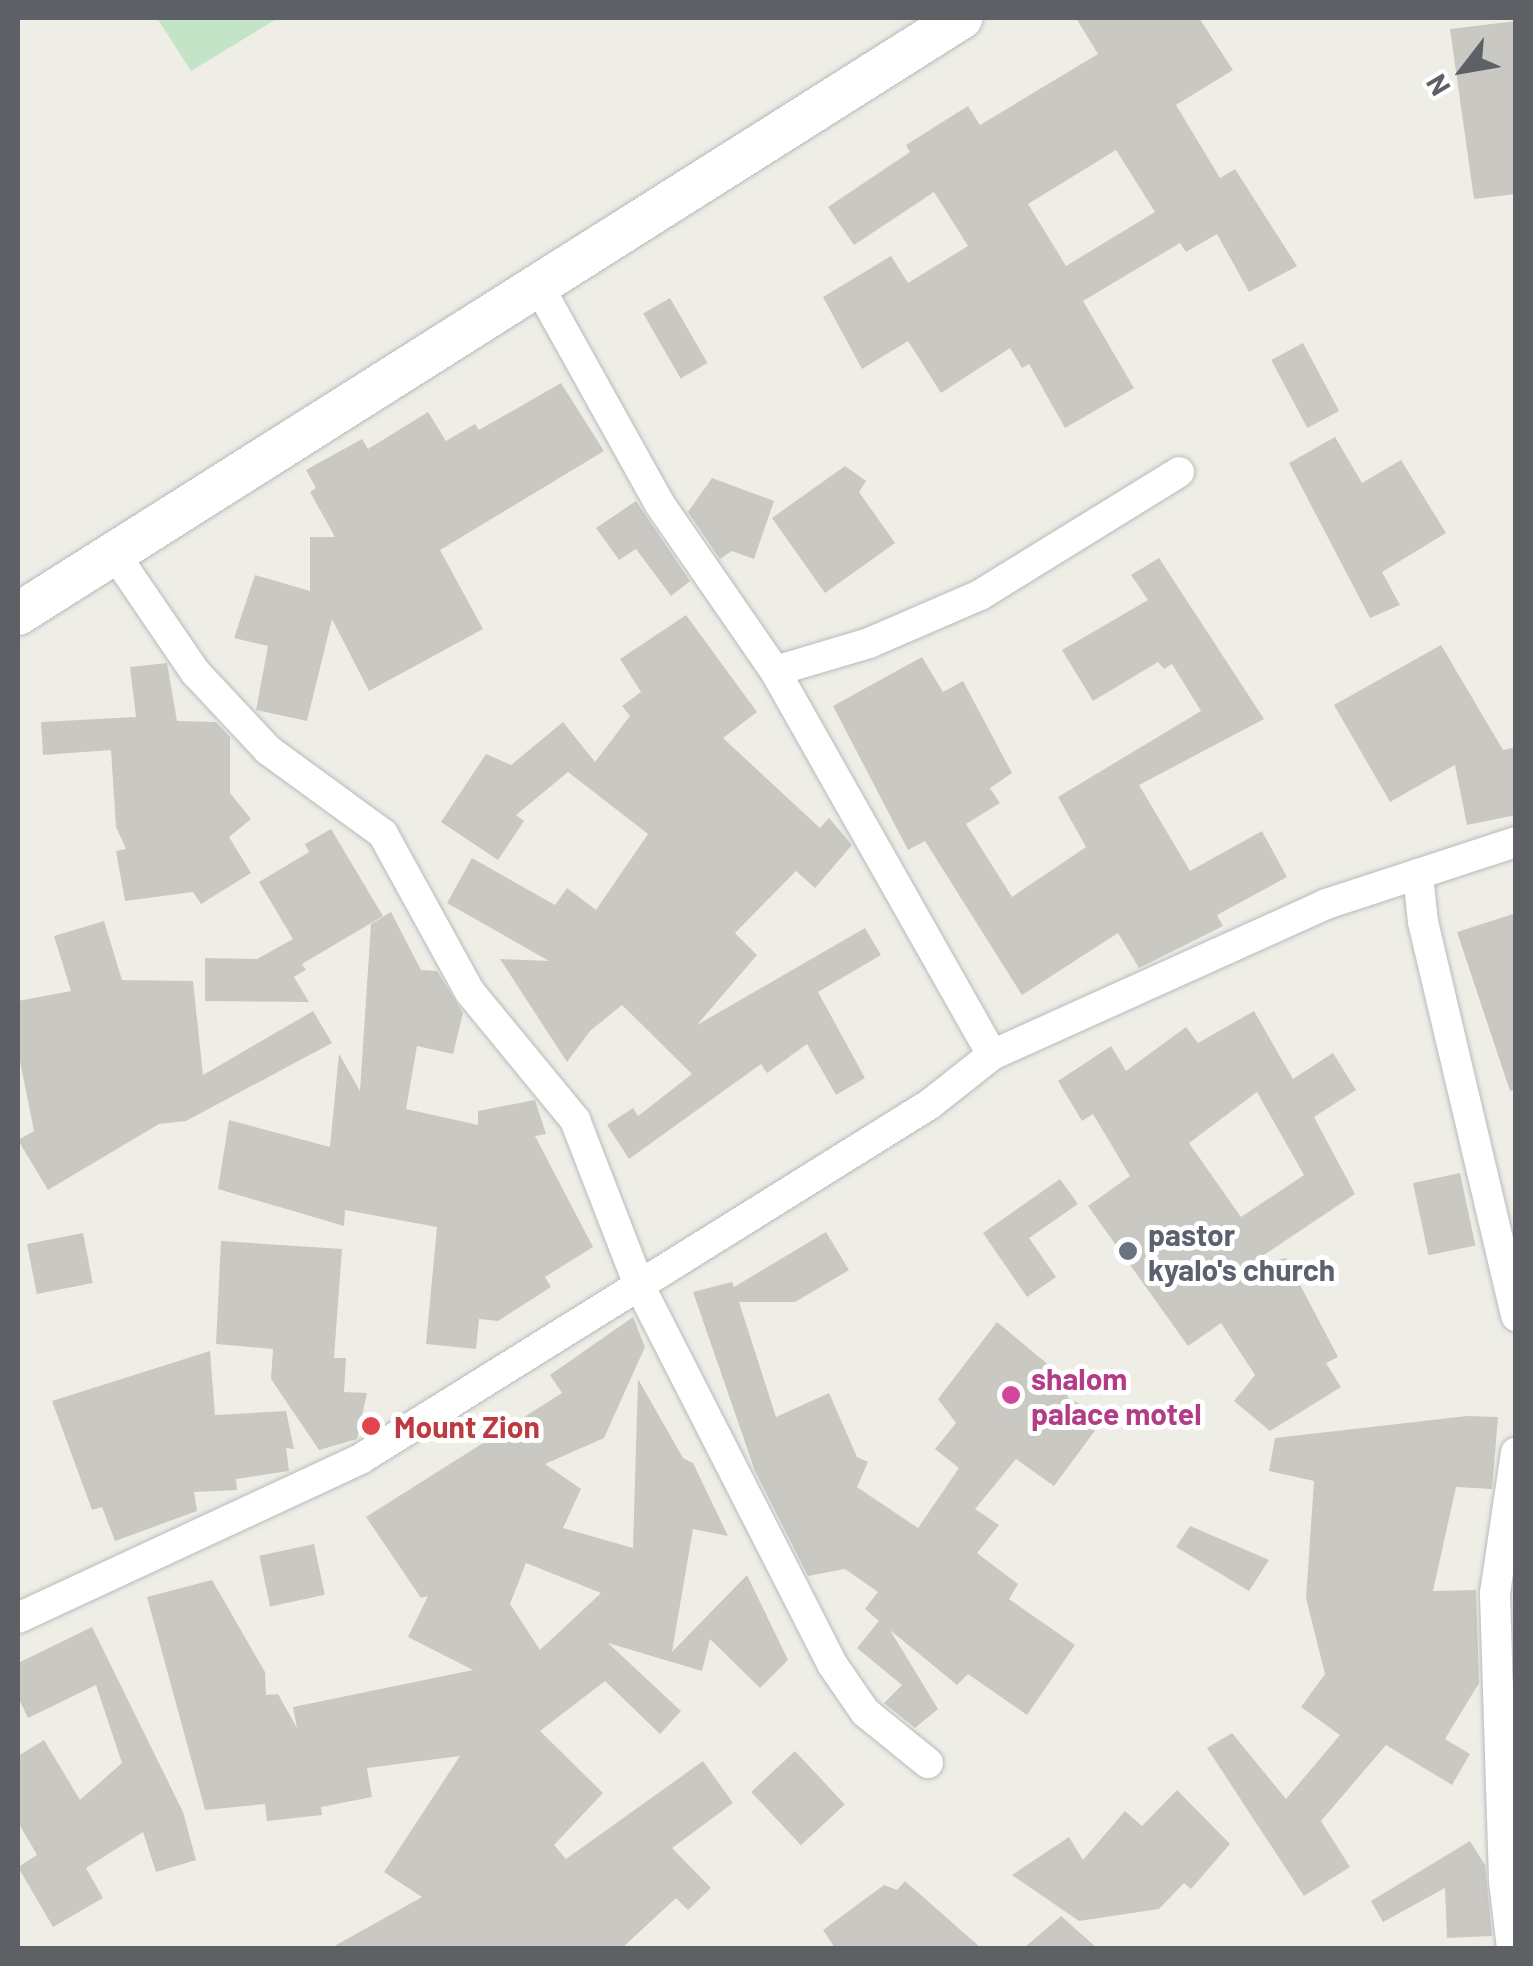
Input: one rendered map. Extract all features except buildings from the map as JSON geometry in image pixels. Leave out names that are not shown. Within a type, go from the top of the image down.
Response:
[{"type":"street","points":[[18,614],[961,18]]},
{"type":"street","points":[[539,288],[659,502],[774,671],[992,1055]]},
{"type":"street","points":[[774,671],[869,643],[980,596],[1179,472]]},
{"type":"street","points":[[114,553],[196,673],[268,750],[383,834],[470,992],[574,1120],[639,1285],[832,1664],[865,1712],[928,1763]]},
{"type":"street","points":[[18,1618],[362,1458],[930,1104],[992,1055],[1326,904],[1516,842]]},
{"type":"street","points":[[1418,874],[1423,922],[1516,1316]]},
{"type":"street","points":[[1512,1948],[1504,1881],[1495,1593],[1516,1453]]},
{"type":"green space","points":[[157,18],[278,18],[191,71]]},
{"type":"place","name":"pastor kyalo's church","points":[[1128,1251]]},
{"type":"place","name":"shalom palace motel","points":[[1011,1395]]},
{"type":"place","name":"Mount Zion","points":[[371,1426]]}]
